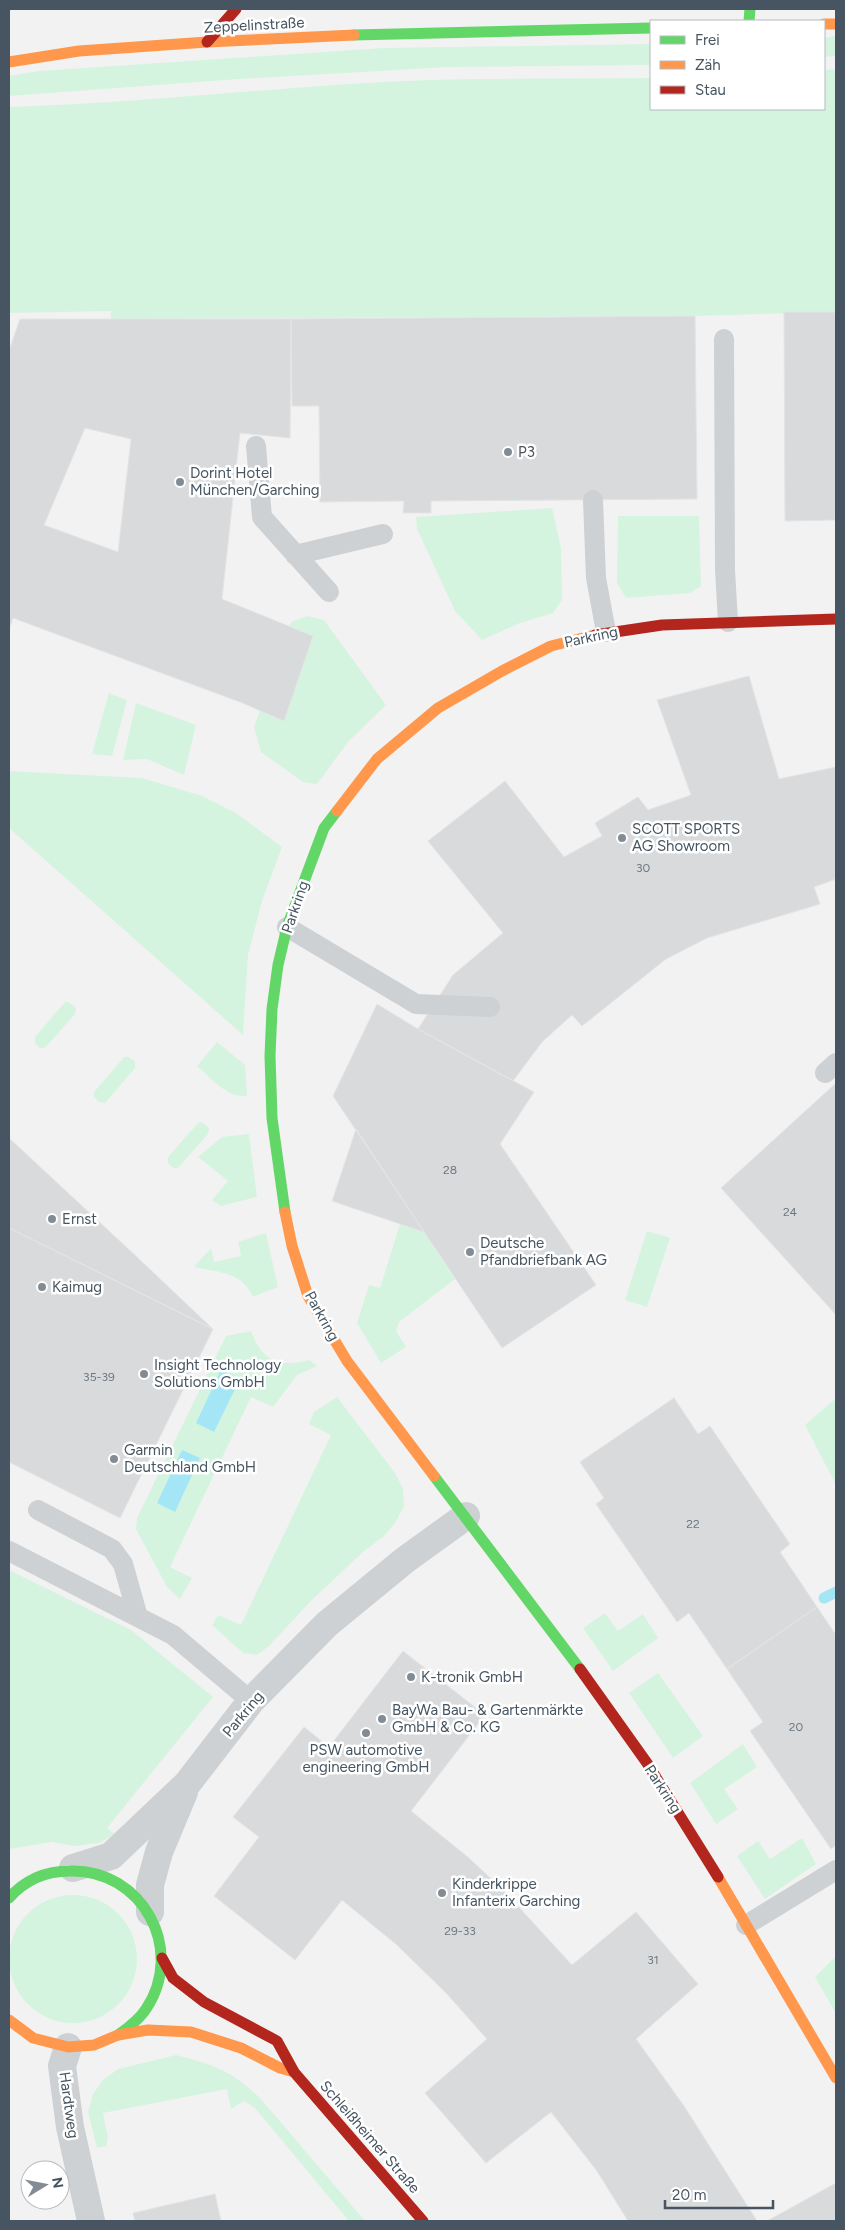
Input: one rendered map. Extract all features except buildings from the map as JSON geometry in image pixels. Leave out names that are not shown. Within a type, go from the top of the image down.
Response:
[{"type":"street","points":[[207,42],[236,9]]},
{"type":"street","name":"Zeppelinstraße","points":[[9,62],[79,51],[207,42],[433,32],[650,28]]},
{"type":"street","name":"Parkring","points":[[836,619],[662,625],[606,632],[551,646],[502,671],[438,708],[377,760],[324,828],[286,927],[272,1009],[270,1056],[272,1118],[285,1212],[292,1246],[308,1296],[347,1361],[466,1516],[595,1689],[642,1756],[707,1858],[836,2078]]},
{"type":"street","name":"Parkring","points":[[73,1868],[111,1856],[187,1784],[251,1701],[328,1624],[405,1560],[466,1516]]},
{"type":"street","name":"Parkring","points":[[150,1912],[150,1885],[159,1852],[187,1784]]},
{"type":"street","name":"Schleißheimer Straße","points":[[11,1892],[42,1874],[73,1868],[103,1874],[130,1889],[150,1912],[159,1934],[162,1958],[159,1981],[150,2003],[137,2021],[118,2035]]},
{"type":"street","name":"Schleißheimer Straße","points":[[162,1958],[173,1978],[204,2002],[277,2040],[294,2072],[423,2221]]},
{"type":"street","name":"Schleißheimer Straße","points":[[9,2020],[33,2038],[68,2047],[94,2045],[118,2035],[148,2030],[191,2032],[241,2048],[280,2068],[294,2072]]},
{"type":"street","name":"Hardtweg","points":[[68,2047],[62,2066],[70,2127],[90,2221]]},
{"type":"lane","points":[[724,338],[725,570],[728,622]]},
{"type":"lane","points":[[256,446],[262,517],[329,592]]},
{"type":"lane","points":[[593,500],[596,578],[606,632]]},
{"type":"lane","points":[[295,555],[383,534]]},
{"type":"lane","points":[[286,927],[416,1004],[490,1007]]},
{"type":"lane","points":[[38,1510],[112,1549],[123,1564],[138,1617]]},
{"type":"lane","points":[[9,1550],[173,1635],[251,1701]]},
{"type":"lane","points":[[746,1925],[836,1870]]},
{"type":"green space","points":[[836,36],[836,56],[825,57],[825,38]]},
{"type":"green space","points":[[650,44],[650,65],[449,67],[239,79],[9,96],[9,76],[39,71],[383,48]]},
{"type":"green space","points":[[836,69],[836,312],[695,316],[111,319],[111,311],[10,313],[9,315],[9,107],[114,102],[376,82],[650,78],[650,110],[825,110],[825,70]]},
{"type":"green space","points":[[552,508],[561,548],[562,600],[553,613],[520,623],[482,640],[455,611],[417,529],[416,517]]},
{"type":"green space","points":[[618,516],[699,516],[701,586],[690,593],[626,598],[617,583]]},
{"type":"green space","points":[[307,616],[324,620],[386,705],[348,742],[317,784],[303,782],[261,752],[254,727],[291,622]]},
{"type":"green space","points":[[109,693],[127,700],[112,756],[92,754]]},
{"type":"green space","points":[[136,703],[196,725],[184,775],[147,759],[123,760]]},
{"type":"green space","points":[[9,771],[142,778],[202,796],[236,813],[282,847],[262,901],[248,955],[243,1035],[9,828]]},
{"type":"green space","points":[[65,1002],[69,1002],[76,1008],[75,1014],[45,1048],[40,1048],[35,1043],[35,1037]]},
{"type":"green space","points":[[217,1042],[245,1065],[247,1096],[240,1096],[226,1091],[197,1066]]},
{"type":"green space","points":[[124,1057],[129,1057],[135,1062],[135,1068],[105,1103],[99,1102],[94,1097],[94,1092]]},
{"type":"green space","points":[[202,1122],[209,1128],[208,1134],[178,1168],[173,1168],[168,1163],[168,1157],[198,1123]]},
{"type":"green space","points":[[249,1134],[257,1197],[221,1206],[212,1200],[228,1181],[198,1157],[222,1137]]},
{"type":"green space","points":[[400,1224],[424,1232],[455,1279],[399,1322],[396,1331],[406,1347],[381,1363],[357,1323],[369,1285],[380,1288]]},
{"type":"green space","points":[[647,1231],[670,1238],[647,1307],[625,1300]]},
{"type":"green space","points":[[266,1233],[278,1287],[253,1297],[243,1282],[236,1278],[220,1272],[194,1267],[211,1248],[214,1262],[241,1256],[238,1242]]},
{"type":"green space","points":[[251,1331],[260,1349],[273,1360],[289,1363],[309,1360],[317,1366],[297,1375],[273,1407],[251,1397],[170,1567],[192,1578],[180,1599],[167,1587],[136,1529],[137,1518],[226,1336]]},
{"type":"green space","points":[[337,1397],[395,1473],[403,1489],[404,1506],[395,1523],[383,1537],[364,1551],[311,1601],[269,1646],[257,1655],[243,1653],[212,1625],[218,1615],[241,1625],[331,1435],[309,1424],[314,1412]]},
{"type":"green space","points":[[836,1398],[836,1485],[805,1425]]},
{"type":"green space","points":[[9,1570],[131,1630],[213,1697],[107,1828],[115,1834],[99,1843],[74,1846],[52,1842],[9,1849]]},
{"type":"green space","points":[[605,1613],[618,1631],[643,1614],[658,1638],[613,1671],[583,1628]]},
{"type":"green space","points":[[658,1673],[703,1736],[673,1758],[629,1693]]},
{"type":"green space","points":[[743,1744],[757,1767],[724,1789],[738,1809],[716,1824],[690,1783]]},
{"type":"green space","points":[[802,1838],[816,1864],[765,1899],[737,1856],[758,1841],[770,1859]]},
{"type":"green space","points":[[73,1895],[86,1896],[98,1900],[118,1914],[132,1934],[136,1946],[136,1972],[132,1984],[118,2004],[98,2018],[86,2022],[73,2023],[60,2022],[48,2018],[28,2004],[14,1984],[10,1972],[9,1959],[10,1946],[14,1934],[28,1914],[48,1900],[60,1896]]},
{"type":"green space","points":[[836,1956],[836,2014],[815,1977]]},
{"type":"green space","points":[[176,2055],[221,2070],[250,2089],[260,2098],[365,2221],[349,2221],[255,2108],[244,2101],[231,2109],[227,2089],[103,2113],[108,2138],[106,2146],[97,2148],[88,2112],[93,2094],[103,2080],[118,2069]]},
{"type":"water","points":[[221,1370],[240,1379],[214,1432],[196,1423]]},
{"type":"water","points":[[182,1450],[200,1458],[175,1512],[157,1503]]},
{"type":"waterway","points":[[824,1598],[836,1592]]},
{"type":"traffic: fast","points":[[749,20],[750,9]]},
{"type":"traffic: fast","points":[[354,35],[650,28]]},
{"type":"traffic: fast","points":[[285,1212],[272,1118],[270,1056],[272,1009],[278,965],[287,927],[324,828],[337,811]]},
{"type":"traffic: fast","points":[[434,1476],[580,1669]]},
{"type":"traffic: fast","points":[[9,1898],[22,1886],[36,1878],[61,1871],[96,1874],[118,1883],[136,1898],[150,1917],[159,1938],[161,1962],[157,1986],[146,2009],[137,2020],[118,2035]]},
{"type":"traffic: slow","points":[[825,24],[836,24]]},
{"type":"traffic: slow","points":[[9,62],[79,51],[207,42],[354,35]]},
{"type":"traffic: slow","points":[[337,811],[377,759],[438,708],[502,671],[551,646],[595,635]]},
{"type":"traffic: slow","points":[[285,1212],[292,1246],[308,1296],[347,1361],[434,1476]]},
{"type":"traffic: slow","points":[[718,1877],[836,2078]]},
{"type":"traffic: slow","points":[[9,2020],[33,2038],[68,2047],[94,2045],[118,2035],[148,2030],[191,2032],[241,2048],[280,2068],[294,2072]]},
{"type":"traffic: jam","points":[[207,42],[236,9]]},
{"type":"traffic: jam","points":[[595,635],[662,625],[836,619]]},
{"type":"traffic: jam","points":[[580,1669],[647,1763],[718,1877]]},
{"type":"traffic: jam","points":[[162,1958],[173,1978],[204,2002],[277,2041],[294,2072],[423,2221]]},
{"type":"place","name":"P3","points":[[508,452]]},
{"type":"place","name":"Dorint Hotel München/Garching","points":[[180,482]]},
{"type":"place","name":"SCOTT SPORTS AG Showroom","points":[[622,838]]},
{"type":"place","name":"Ernst","points":[[52,1219]]},
{"type":"place","name":"Deutsche Pfandbriefbank AG","points":[[470,1252]]},
{"type":"place","name":"Kaimug","points":[[42,1287]]},
{"type":"place","name":"Insight Technology Solutions GmbH","points":[[144,1374]]},
{"type":"place","name":"Garmin Deutschland GmbH","points":[[114,1459]]},
{"type":"place","name":"K-tronik GmbH","points":[[411,1677]]},
{"type":"place","name":"BayWa Bau- & Gartenmärkte GmbH & Co. KG","points":[[382,1719]]},
{"type":"place","name":"PSW automotive engineering GmbH","points":[[366,1733]]},
{"type":"place","name":"Kinderkrippe Infanterix Garching","points":[[442,1893]]}]
